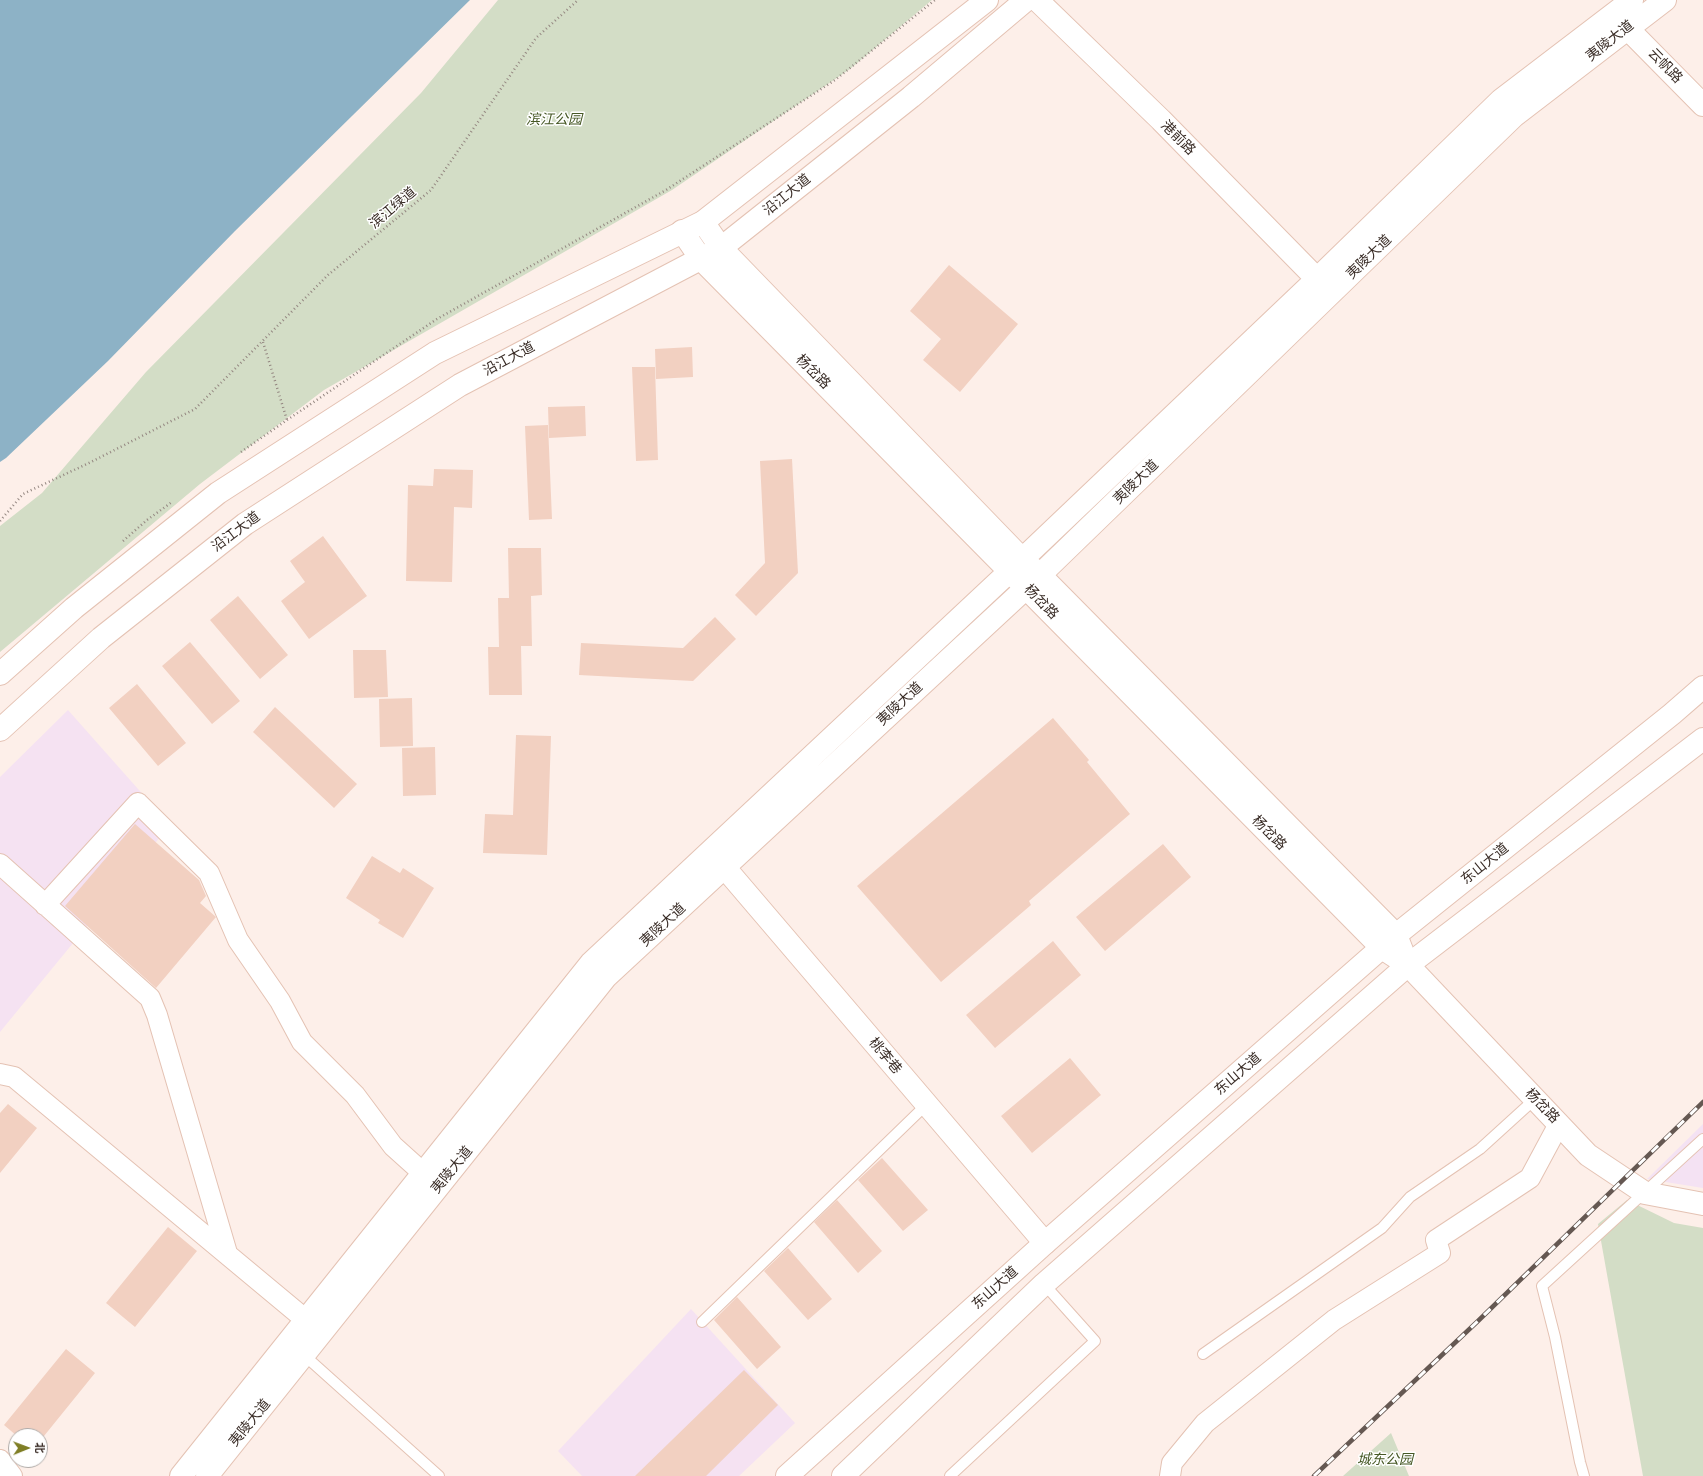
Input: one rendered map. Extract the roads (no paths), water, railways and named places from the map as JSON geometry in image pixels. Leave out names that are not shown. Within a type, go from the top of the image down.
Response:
[{"type":"main road","points":[[0,674],[74,608],[218,492],[435,353],[703,222],[987,0]]},
{"type":"main road","name":"沿江大道","points":[[0,730],[101,638],[245,524],[460,385],[721,248],[911,97],[1026,0]]},
{"type":"main road","name":"港前路","points":[[1037,0],[1161,120],[1317,279]]},
{"type":"main road","name":"夷陵大道","points":[[181,1476],[591,963],[1016,565],[1317,279],[1501,100],[1632,0]]},
{"type":"main road","name":"夷陵大道","points":[[207,1476],[606,977],[1033,581],[1514,116],[1665,0]]},
{"type":"main road","name":"云帆路","points":[[1627,28],[1703,105]]},
{"type":"main road","name":"杨岔路","points":[[703,222],[721,248],[1016,565]]},
{"type":"main road","name":"杨岔路","points":[[682,232],[701,259],[1033,581],[1389,942],[1408,965],[1588,1155],[1645,1193],[1703,1204]]},
{"type":"main road","name":"东山大道","points":[[787,1476],[1045,1243],[1389,942],[1672,714],[1703,687]]},
{"type":"main road","points":[[843,1476],[1044,1284],[1408,965],[1703,738]]},
{"type":"main road","name":"桃李巷","points":[[725,868],[1045,1243]]},
{"type":"street","points":[[45,905],[138,803],[209,873],[238,940],[280,1001],[302,1042],[354,1095],[393,1146],[423,1173]]},
{"type":"street","points":[[0,864],[150,998],[157,1015],[227,1253]]},
{"type":"street","points":[[0,1074],[14,1076],[306,1320]]},
{"type":"street","points":[[1170,1476],[1172,1463],[1206,1423],[1334,1320],[1440,1253],[1436,1240],[1530,1178],[1559,1124]]},
{"type":"street","points":[[0,1460],[12,1476]]},
{"type":"lane","points":[[1203,1354],[1382,1228],[1410,1197],[1480,1149],[1535,1099]]},
{"type":"lane","points":[[702,1322],[926,1104]]},
{"type":"lane","points":[[1584,1476],[1555,1337],[1542,1286],[1703,1139]]},
{"type":"lane","points":[[950,1476],[1095,1341],[1044,1284]]},
{"type":"lane","points":[[304,1355],[439,1476]]},
{"type":"water","points":[[0,0],[470,0],[235,231],[108,361],[0,462]]},
{"type":"railway","points":[[1314,1476],[1478,1321],[1703,1102]]},
{"type":"park label","name":"滨江公园","points":[[554,120]]},
{"type":"park label","name":"城东公园","points":[[1385,1460]]}]
